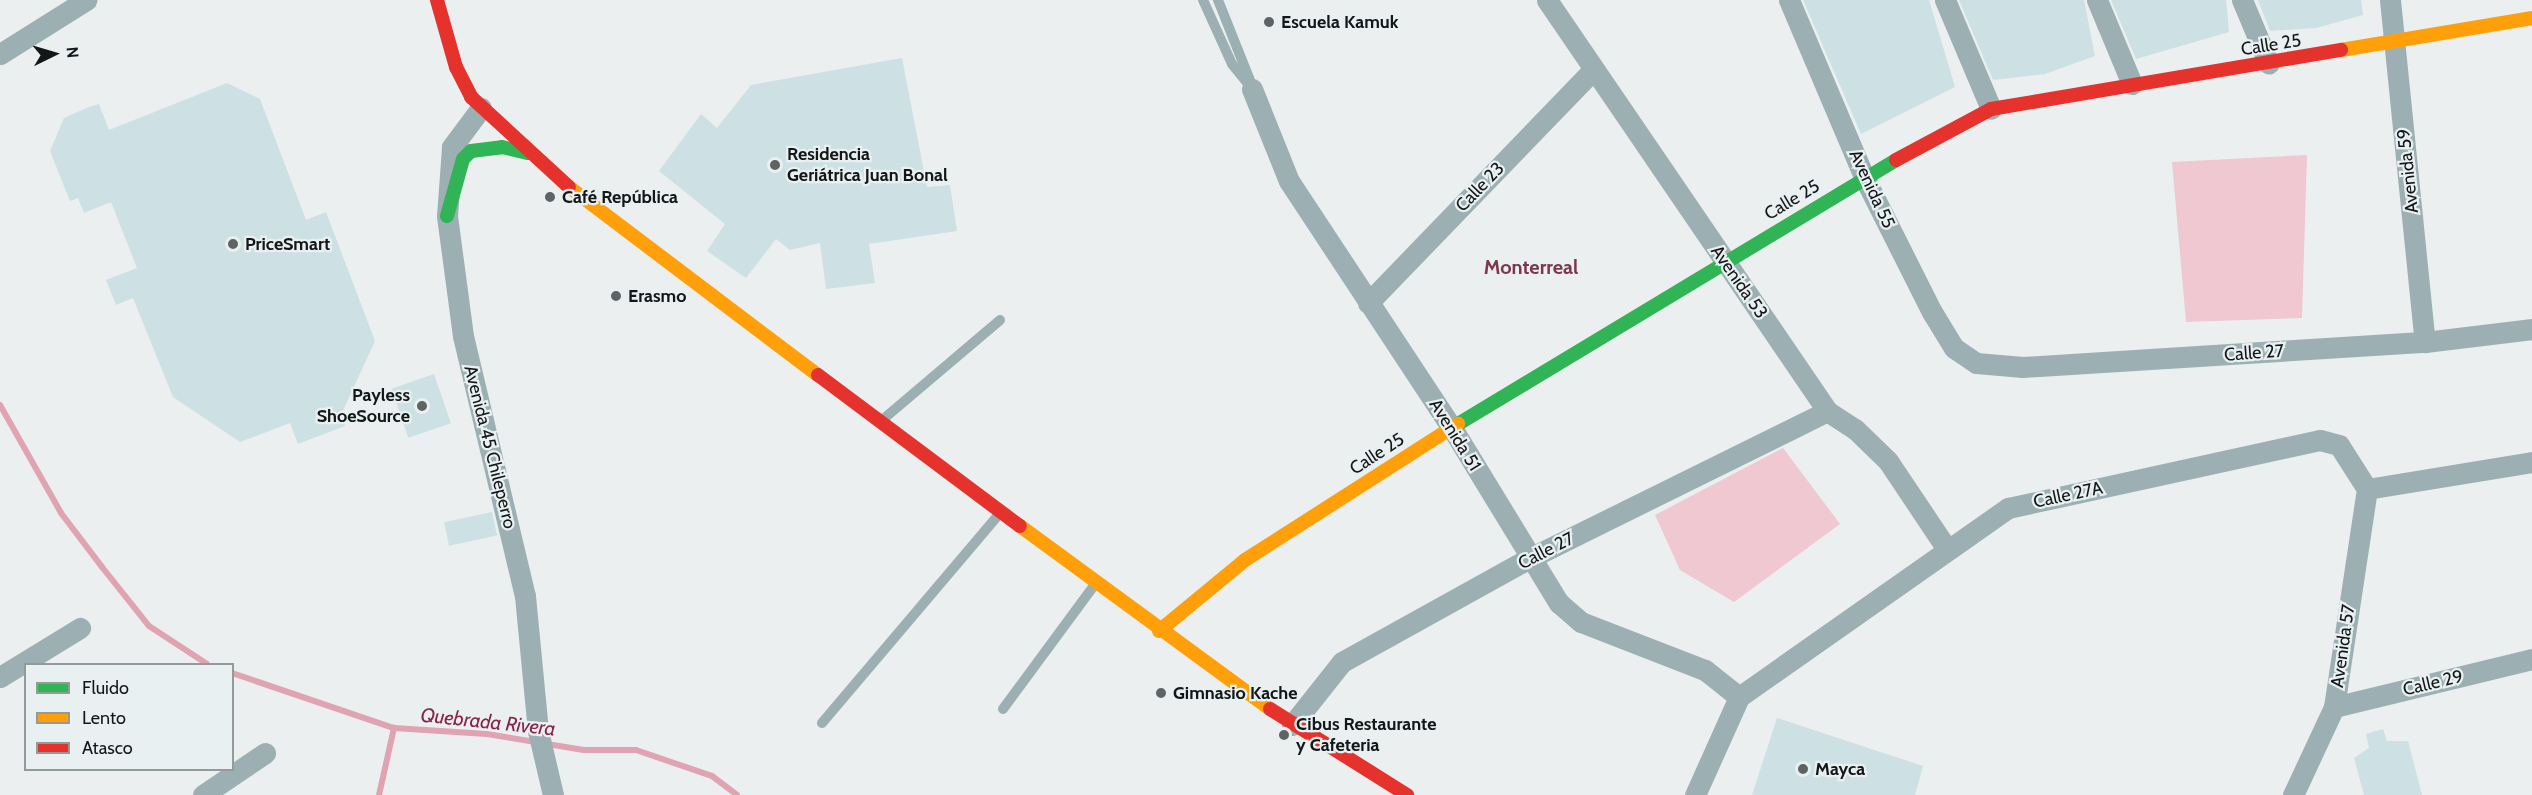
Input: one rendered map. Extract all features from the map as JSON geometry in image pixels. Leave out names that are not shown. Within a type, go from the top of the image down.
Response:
[{"type":"street","points":[[0,54],[86,0]]},
{"type":"street","points":[[437,0],[456,67],[481,108],[528,153],[879,423],[1159,632],[1292,725],[1407,795]]},
{"type":"street","name":"Avenida 53","points":[[1547,0],[1592,71],[1827,411],[1856,429],[1888,462],[1947,549]]},
{"type":"street","name":"Avenida 55","points":[[1789,0],[1864,177],[1932,312],[1954,348],[1976,363]]},
{"type":"street","points":[[1945,0],[1991,109]]},
{"type":"street","points":[[2097,0],[2132,84]]},
{"type":"street","points":[[2242,0],[2269,64]]},
{"type":"street","name":"Avenida 59","points":[[2390,0],[2426,342]]},
{"type":"street","name":"Calle 25","points":[[1159,632],[1245,560],[1452,428],[1864,177],[1991,109],[2532,18]]},
{"type":"street","name":"Calle 23","points":[[1368,303],[1592,71]]},
{"type":"street","name":"Avenida 51","points":[[1252,89],[1289,181],[1452,428],[1559,603],[1581,622],[1706,670],[1740,697]]},
{"type":"street","name":"Avenida 45 Chileperro","points":[[481,108],[452,147],[447,216],[463,336],[525,596],[538,731],[553,795]]},
{"type":"street","points":[[447,216],[460,167],[471,151],[502,147],[528,153]]},
{"type":"street","name":"Calle 27","points":[[1976,363],[2024,367],[2426,342],[2532,329]]},
{"type":"street","name":"Calle 27","points":[[1292,725],[1342,662],[1530,558],[1827,411]]},
{"type":"street","name":"Calle 27A","points":[[1695,795],[1740,697],[2008,508],[2320,440],[2339,445],[2367,489]]},
{"type":"street","points":[[2367,489],[2532,462]]},
{"type":"street","name":"Avenida 57","points":[[2293,795],[2334,707],[2367,489]]},
{"type":"street","points":[[0,677],[80,628]]},
{"type":"street","name":"Calle 29","points":[[2334,707],[2532,659]]},
{"type":"street","points":[[203,795],[266,753]]},
{"type":"lane","name":"Avenida 51","points":[[1203,0],[1232,64],[1252,89]]},
{"type":"lane","name":"Avenida 51","points":[[1218,0],[1252,89]]},
{"type":"lane","points":[[1211,21],[1225,15]]},
{"type":"lane","points":[[879,423],[1000,320]]},
{"type":"lane","points":[[822,723],[999,514]]},
{"type":"lane","points":[[1003,709],[1095,584]]},
{"type":"shaded area","points":[[2307,155],[2302,318],[2186,322],[2172,162]]},
{"type":"shaded area","points":[[1783,448],[1840,524],[1734,602],[1680,570],[1655,515]]},
{"type":"building","points":[[1803,0],[1929,0],[1955,87],[1861,134]]},
{"type":"building","points":[[1959,0],[2084,0],[2095,56],[2045,74],[1993,80]]},
{"type":"building","points":[[2111,0],[2226,0],[2229,32],[2136,59]]},
{"type":"building","points":[[2258,0],[2361,0],[2363,15],[2316,28],[2270,31]]},
{"type":"building","name":"Residencia Geriátrica Juan Bonal","points":[[902,58],[927,187],[950,185],[957,231],[869,244],[875,283],[826,289],[820,243],[790,250],[776,239],[746,278],[707,251],[725,224],[659,171],[701,114],[717,128],[751,85]]},
{"type":"building","name":"PriceSmart","points":[[227,83],[260,99],[306,220],[326,212],[375,341],[341,415],[345,426],[298,444],[290,423],[240,442],[173,397],[133,298],[116,305],[106,280],[137,268],[111,202],[84,213],[78,198],[70,201],[50,151],[64,118],[89,107],[99,104],[109,130]]},
{"type":"building","name":"Payless ShoeSource","points":[[434,374],[451,423],[408,438],[391,389]]},
{"type":"building","points":[[492,512],[497,535],[449,546],[444,522]]},
{"type":"building","name":"Mayca","points":[[1777,718],[1923,766],[1915,795],[1752,795]]},
{"type":"building","points":[[2383,729],[2387,741],[2408,741],[2422,795],[2364,795],[2354,758],[2369,748],[2366,734]]},
{"type":"waterway","name":"Quebrada Rivera","points":[[0,405],[61,513],[102,567],[149,626],[205,663]]},
{"type":"waterway","name":"Quebrada Rivera","points":[[234,674],[394,728],[487,734],[584,750],[636,750],[712,776],[737,795]]},
{"type":"waterway","points":[[379,795],[394,728]]},
{"type":"traffic: fast","points":[[447,216],[463,159],[471,151],[502,147],[528,153]]},
{"type":"traffic: fast","points":[[1458,424],[1896,160]]},
{"type":"traffic: slow","points":[[2341,50],[2532,18]]},
{"type":"traffic: slow","points":[[569,187],[818,375]]},
{"type":"traffic: slow","points":[[1159,631],[1245,560],[1458,424]]},
{"type":"traffic: slow","points":[[1020,526],[1270,709]]},
{"type":"traffic: jam","points":[[437,0],[456,67],[471,97],[569,187]]},
{"type":"traffic: jam","points":[[1896,160],[1991,109],[2341,50]]},
{"type":"traffic: jam","points":[[818,375],[1020,526]]},
{"type":"traffic: jam","points":[[1270,709],[1407,795]]},
{"type":"place","name":"Escuela Kamuk","points":[[1269,22]]},
{"type":"place","name":"Residencia Geriátrica Juan Bonal","points":[[775,165]]},
{"type":"place","name":"Café República","points":[[550,197]]},
{"type":"place","name":"PriceSmart","points":[[233,244]]},
{"type":"place","name":"Erasmo","points":[[616,296]]},
{"type":"place","name":"Payless ShoeSource","points":[[422,406]]},
{"type":"place","name":"Gimnasio Kache","points":[[1161,693]]},
{"type":"place","name":"Cibus Restaurante y Cafeteria","points":[[1284,735]]},
{"type":"place","name":"Mayca","points":[[1803,769]]},
{"type":"district","name":"Monterreal","points":[[1531,267]]}]
